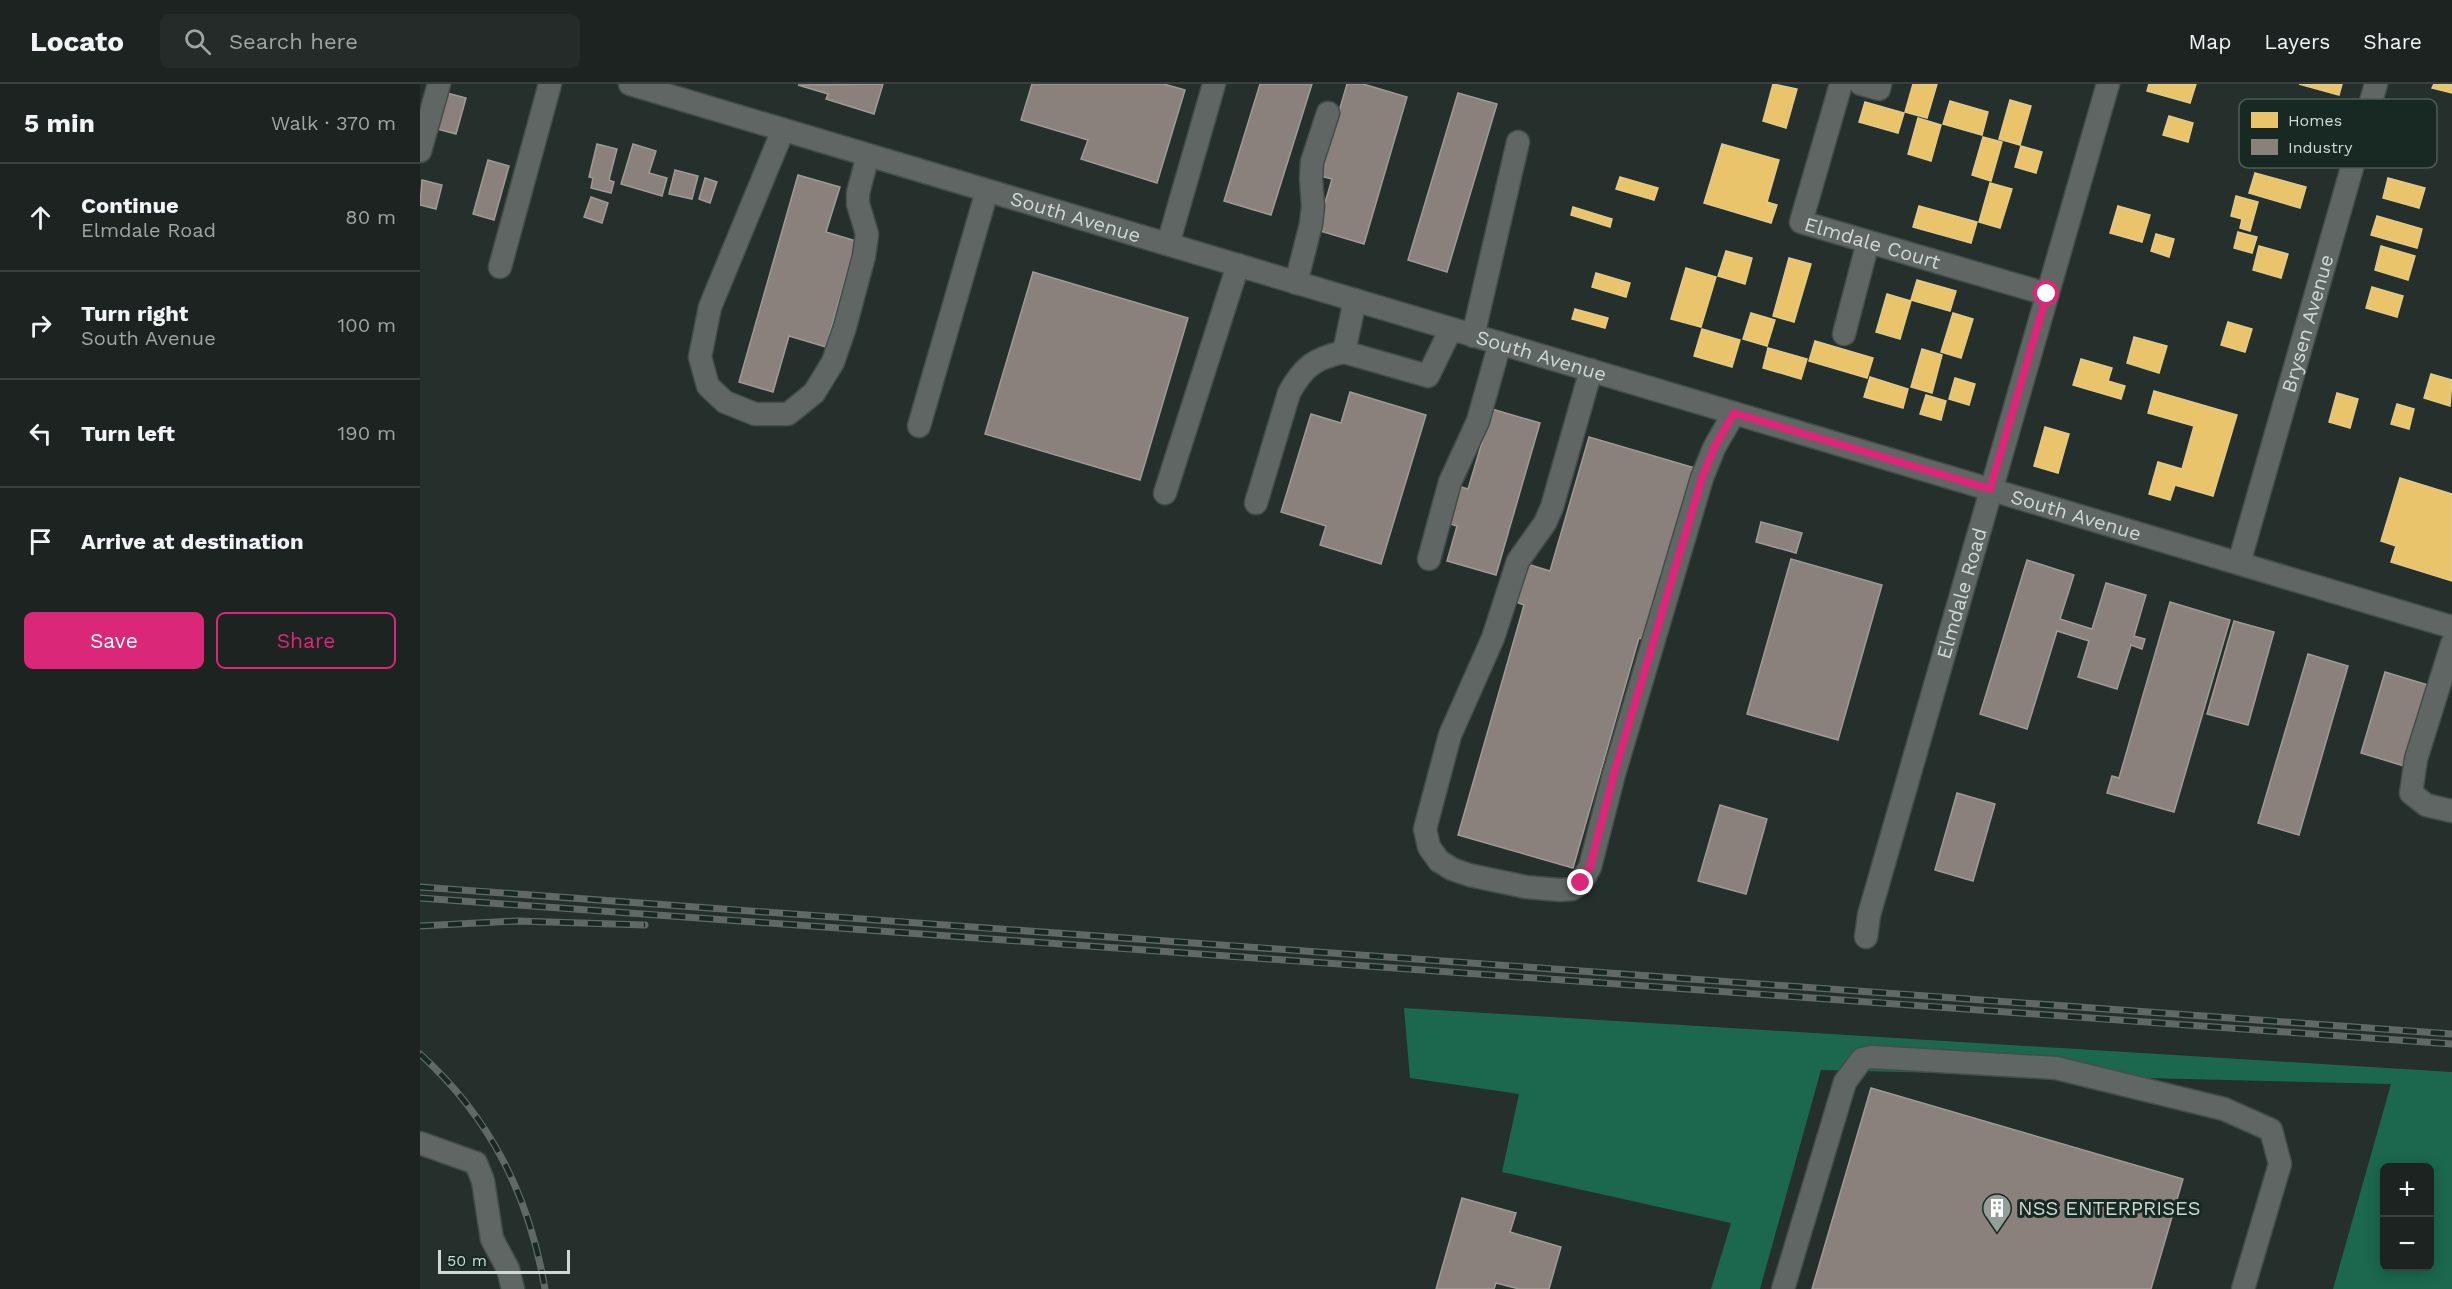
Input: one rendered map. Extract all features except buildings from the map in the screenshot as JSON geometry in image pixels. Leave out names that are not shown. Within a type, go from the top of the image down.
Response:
[{"type":"street","points":[[420,151],[439,84]]},
{"type":"street","points":[[500,267],[550,84]]},
{"type":"street","name":"South Avenue","points":[[630,84],[689,92],[783,130],[2452,627]]},
{"type":"street","points":[[1168,244],[1214,84]]},
{"type":"street","name":"Elmdale Court","points":[[1841,84],[1801,222],[2047,294]]},
{"type":"street","points":[[1861,84],[1879,89],[1880,84]]},
{"type":"street","name":"Elmdale Road","points":[[1866,937],[1875,895],[1990,489],[2108,84]]},
{"type":"street","name":"Brysen Avenue","points":[[2372,99],[2376,84]]},
{"type":"street","points":[[1296,282],[1311,224],[1312,162],[1328,113]]},
{"type":"street","points":[[783,130],[710,307],[700,357],[708,386],[725,402],[755,414],[788,414],[814,393],[833,362],[864,256],[867,234],[858,204],[858,194],[868,155]]},
{"type":"street","points":[[1473,336],[1518,142]]},
{"type":"street","name":"Brysen Avenue","points":[[2239,563],[2352,168]]},
{"type":"street","points":[[919,426],[987,191]]},
{"type":"street","points":[[1844,334],[1868,242]]},
{"type":"street","points":[[1165,493],[1238,265]]},
{"type":"street","points":[[1344,352],[1355,300]]},
{"type":"street","points":[[1256,503],[1289,393],[1298,377],[1309,365],[1327,355],[1344,352],[1428,376],[1451,329]]},
{"type":"street","points":[[1429,559],[1450,482],[1478,421],[1500,344]]},
{"type":"street","points":[[1591,370],[1552,507],[1545,524],[1518,561],[1493,638],[1450,735],[1432,800],[1425,829],[1429,847],[1439,861],[1469,875],[1526,887],[1560,890],[1572,889],[1581,883],[1590,867],[1614,774],[1702,478],[1714,448],[1734,413]]},
{"type":"street","points":[[2452,644],[2416,759],[2411,793],[2426,805],[2452,812]]},
{"type":"street","points":[[1784,1289],[1845,1082],[1862,1059],[1872,1057],[2056,1068],[2224,1109],[2271,1130],[2280,1164],[2243,1289]]},
{"type":"street","points":[[420,1143],[476,1163],[483,1181],[492,1239],[508,1269],[513,1289]]},
{"type":"green space","points":[[1404,1008],[2452,1072],[2452,1289],[2333,1289],[2391,1084],[1821,1070],[1760,1289],[1711,1289],[1731,1223],[1502,1172],[1519,1094],[1410,1078]]},
{"type":"railway","points":[[420,887],[2452,1034]]},
{"type":"railway","points":[[420,898],[2452,1044]]},
{"type":"railway","points":[[420,926],[517,921],[645,925]]},
{"type":"railway","points":[[420,1054],[467,1105],[487,1132],[503,1161],[529,1222],[545,1289]]},
{"type":"place","name":"NSS ENTERPRISES","points":[[1997,1234]]},
{"type":"route","points":[[1581,883],[1590,867],[1614,774],[1702,478],[1714,448],[1734,413],[1990,489],[2047,294]]}]
